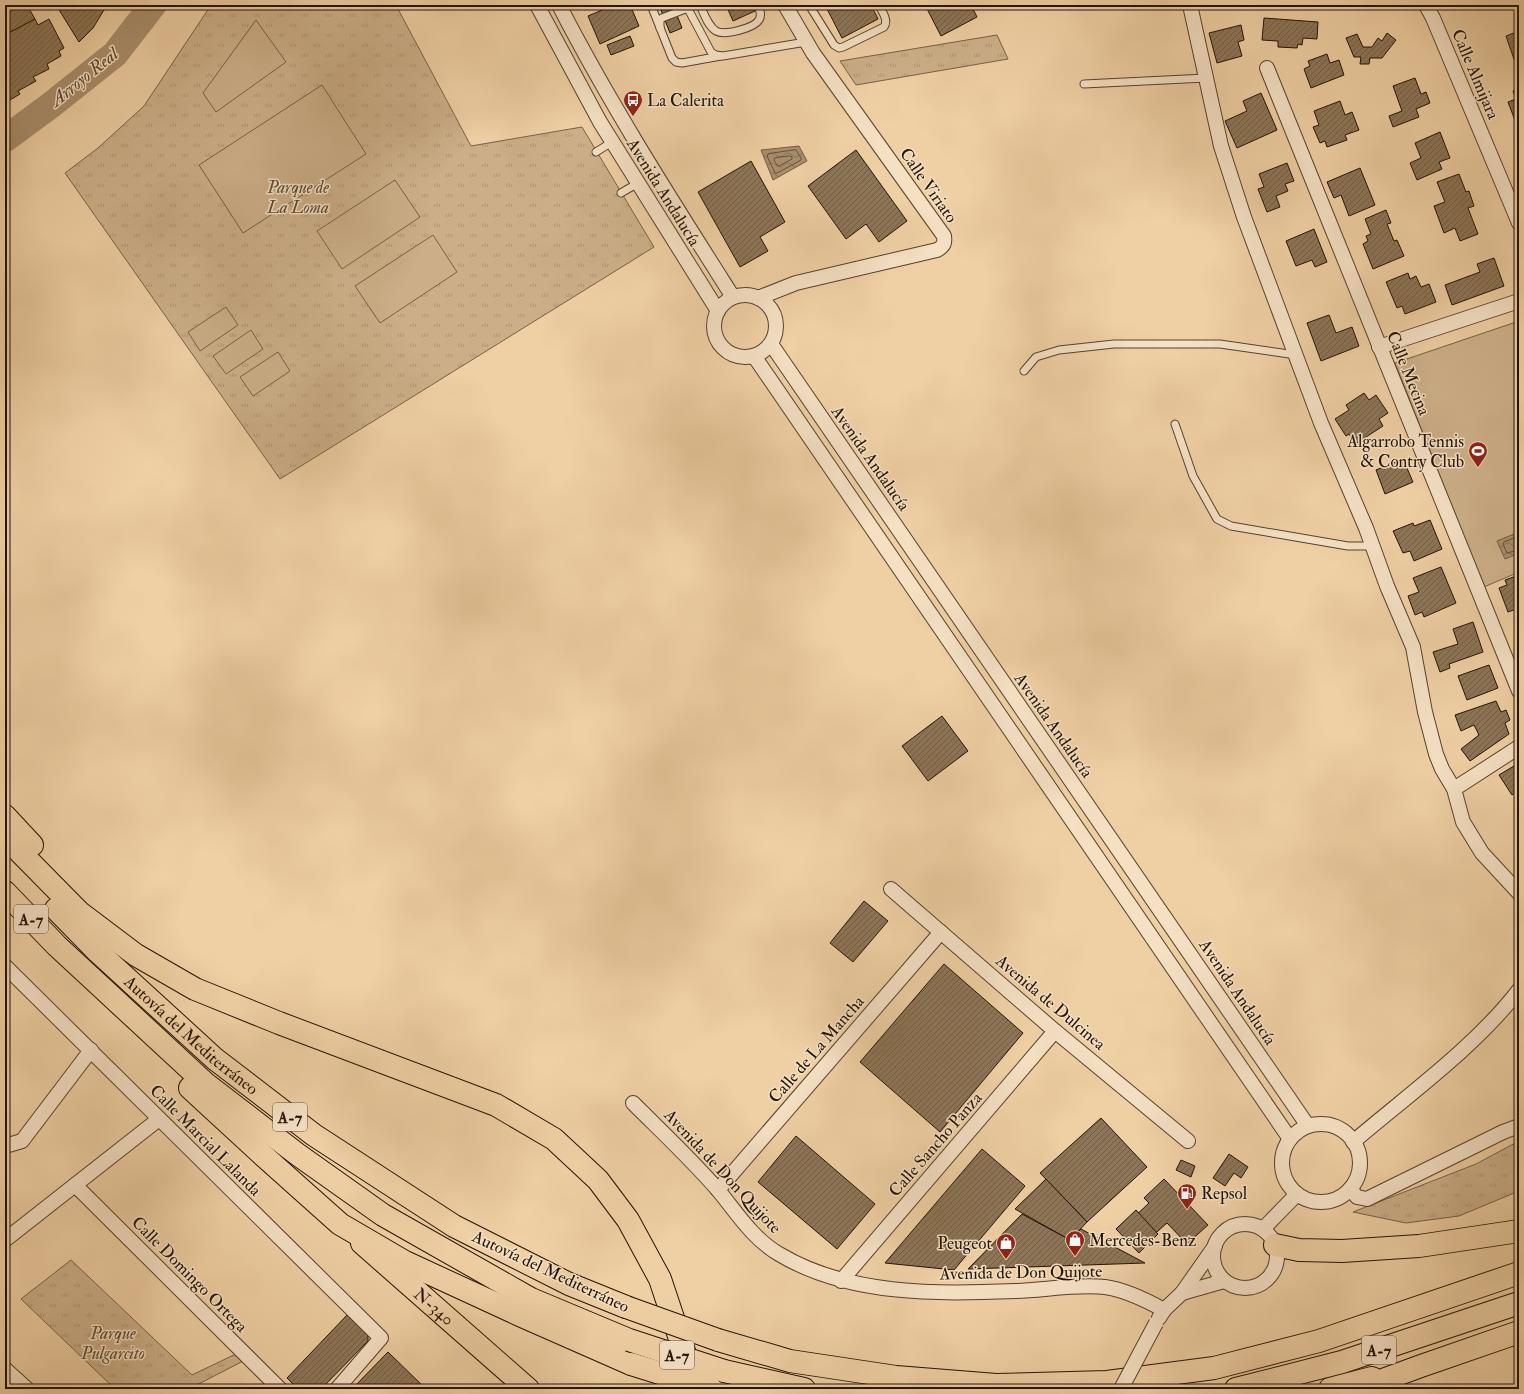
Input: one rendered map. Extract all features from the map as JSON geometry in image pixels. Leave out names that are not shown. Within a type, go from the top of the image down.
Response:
[{"type":"main road","points":[[5,816],[136,955]]},
{"type":"main road","points":[[5,837],[78,912],[136,955],[195,989],[279,1023],[496,1105],[554,1139],[598,1180],[628,1220],[660,1279],[696,1389]]},
{"type":"main road","name":"Autovía del Mediterráneo","points":[[5,857],[98,952],[215,1059],[314,1135],[454,1226],[569,1284],[626,1307],[718,1340],[790,1361],[896,1377],[996,1385],[1107,1382],[1214,1368],[1319,1340],[1519,1273]]},
{"type":"main road","name":"Autovía del Mediterráneo","points":[[5,892],[13,906],[206,1084],[297,1154],[383,1215],[531,1299],[629,1340],[724,1371],[804,1389]]},
{"type":"main road","points":[[57,946],[108,1013],[340,1224],[405,1262],[522,1316],[631,1364],[711,1389]]},
{"type":"main road","name":"N-340","points":[[340,1224],[528,1389]]},
{"type":"main road","points":[[1269,1237],[1299,1250],[1342,1250],[1419,1246],[1519,1231]]},
{"type":"main road","name":"A-7","points":[[1236,1389],[1342,1362],[1519,1303]]},
{"type":"main road","points":[[1358,1389],[1519,1332]]},
{"type":"main road","points":[[1330,1389],[1421,1366]]},
{"type":"street","name":"Avenida Andalucía","points":[[537,5],[563,56],[612,142],[718,311]]},
{"type":"street","name":"Avenida Andalucía","points":[[559,5],[580,47],[619,116],[732,298]]},
{"type":"street","name":"Calle Viriato","points":[[758,298],[796,283],[938,250],[943,247],[945,242],[944,236],[806,42],[785,5]]},
{"type":"street","points":[[1190,5],[1221,146],[1242,210],[1331,449],[1366,528],[1387,586],[1413,647],[1425,712],[1436,754],[1442,769],[1454,789],[1464,822],[1482,853],[1519,893]]},
{"type":"street","name":"Calle Almijara","points":[[1426,5],[1434,11],[1519,224]]},
{"type":"street","name":"Calle Mecina","points":[[1267,68],[1519,691]]},
{"type":"street","points":[[747,295],[758,298],[766,304],[773,313],[776,323],[775,334],[771,344],[763,352],[745,358],[726,352],[715,336],[714,326],[718,311],[727,301],[732,298],[747,295]]},
{"type":"street","points":[[1379,346],[1519,301]]},
{"type":"street","name":"Avenida Andalucía","points":[[771,344],[1308,1126]]},
{"type":"street","points":[[754,356],[1290,1139]]},
{"type":"street","points":[[1454,789],[1519,747]]},
{"type":"street","name":"Avenida de Dulcinea","points":[[891,889],[1055,1031],[1188,1141]]},
{"type":"street","name":"Calle de La Mancha","points":[[718,1190],[941,932]]},
{"type":"street","name":"Calle Marcial Lalanda","points":[[5,966],[381,1338],[337,1389]]},
{"type":"street","points":[[1353,1142],[1451,1060],[1505,1008],[1519,990]]},
{"type":"street","name":"Calle Sancho Panza","points":[[841,1281],[1055,1031]]},
{"type":"street","points":[[5,1146],[22,1141],[90,1050]]},
{"type":"street","name":"Avenida de Don Quijote","points":[[634,1103],[718,1190],[751,1231],[777,1254],[808,1269],[841,1281],[893,1289],[953,1292],[1018,1291],[1092,1286],[1106,1287],[1148,1301],[1164,1310]]},
{"type":"street","points":[[5,1240],[159,1119]]},
{"type":"street","points":[[1321,1124],[1334,1126],[1344,1132],[1353,1142],[1358,1153],[1360,1166],[1357,1178],[1350,1189],[1340,1198],[1318,1202],[1307,1200],[1297,1194],[1289,1185],[1284,1174],[1282,1162],[1290,1139],[1308,1126],[1321,1124]]},
{"type":"street","points":[[1350,1189],[1356,1197],[1367,1199],[1503,1132],[1519,1126]]},
{"type":"street","name":"Calle Domingo Ortega","points":[[75,1185],[280,1389]]},
{"type":"street","points":[[1269,1237],[1297,1194]]},
{"type":"street","points":[[1121,1389],[1164,1310],[1182,1293],[1220,1238],[1226,1231],[1235,1226],[1244,1224],[1254,1225],[1269,1237],[1277,1255],[1276,1266],[1264,1283],[1244,1289],[1233,1286],[1218,1274],[1214,1265],[1213,1256],[1215,1246]]},
{"type":"street","points":[[1182,1293],[1224,1280]]},
{"type":"street","points":[[5,1369],[27,1389]]},
{"type":"lane","points":[[651,5],[672,58],[676,62],[682,63],[806,42]]},
{"type":"lane","points":[[700,5],[711,28],[718,32],[737,31],[756,24],[760,18],[760,10],[758,5]]},
{"type":"lane","points":[[809,5],[834,45],[838,48],[884,27],[886,20],[879,5]]},
{"type":"lane","points":[[660,28],[660,20],[662,18],[687,7],[711,52],[716,55],[723,56]]},
{"type":"lane","points":[[1084,84],[1206,78]]},
{"type":"lane","points":[[596,152],[612,142]]},
{"type":"lane","points":[[620,193],[638,183]]},
{"type":"lane","points":[[1024,370],[1036,357],[1059,350],[1114,344],[1220,344],[1296,355]]},
{"type":"lane","points":[[1176,424],[1193,476],[1217,519],[1231,526],[1348,546],[1372,546]]},
{"type":"green space","name":"Parque de La Loma","points":[[211,5],[383,5],[398,9],[471,146],[582,127],[654,247],[280,479],[65,173],[98,148],[144,106]]},
{"type":"green space","points":[[256,20],[286,62],[216,112],[203,93]]},
{"type":"green space","points":[[997,35],[1008,59],[856,85],[840,61]]},
{"type":"green space","points":[[322,85],[366,154],[243,233],[199,165]]},
{"type":"green space","points":[[395,180],[420,217],[342,269],[317,231]]},
{"type":"green space","points":[[433,235],[457,272],[380,323],[355,286]]},
{"type":"green space","points":[[226,307],[238,325],[200,351],[188,332]]},
{"type":"green space","name":"Algarrobo Tennis & Contry Club","points":[[1519,321],[1519,572],[1484,587],[1395,363]]},
{"type":"green space","points":[[251,330],[263,349],[226,374],[213,356]]},
{"type":"green space","points":[[278,352],[290,371],[253,396],[240,377]]},
{"type":"green space","points":[[1519,1141],[1519,1191],[1459,1216],[1406,1223],[1353,1212],[1476,1164]]},
{"type":"green space","name":"Parque Pulgarcito","points":[[71,1260],[192,1375],[242,1351],[249,1358],[189,1389],[115,1389],[21,1299]]},
{"type":"water","points":[[799,146],[807,161],[773,180],[761,150]]},
{"type":"water","points":[[1519,532],[1519,553],[1505,559],[1497,541]]},
{"type":"building","points":[[5,5],[27,5],[35,19],[5,35]]},
{"type":"building","points":[[56,5],[107,5],[93,28],[79,42]]},
{"type":"building","points":[[614,5],[630,5],[639,26],[600,44],[588,16]]},
{"type":"building","points":[[659,5],[673,5],[682,28],[670,33]]},
{"type":"building","points":[[726,5],[752,5],[755,11],[733,21]]},
{"type":"building","points":[[825,5],[871,5],[878,19],[842,38]]},
{"type":"building","points":[[925,5],[971,5],[977,17],[941,36]]},
{"type":"building","points":[[1264,18],[1318,22],[1317,39],[1303,38],[1302,45],[1298,44],[1297,48],[1278,47],[1278,41],[1262,40]]},
{"type":"building","points":[[35,19],[38,25],[49,19],[64,48],[59,51],[61,56],[47,64],[49,69],[33,77],[36,81],[18,91],[20,94],[5,103],[5,35]]},
{"type":"building","points":[[1241,25],[1244,40],[1238,42],[1242,56],[1217,63],[1209,33]]},
{"type":"building","points":[[1519,31],[1519,64],[1516,65],[1506,36]]},
{"type":"building","points":[[1387,33],[1396,40],[1382,58],[1370,58],[1369,64],[1360,64],[1361,57],[1354,57],[1346,38],[1357,34],[1363,47],[1372,47],[1378,38],[1382,41]]},
{"type":"building","points":[[630,36],[634,46],[611,55],[607,45]]},
{"type":"building","points":[[1327,54],[1330,63],[1339,60],[1344,75],[1311,88],[1304,69],[1310,66],[1308,61]]},
{"type":"building","points":[[1415,78],[1421,94],[1426,92],[1430,103],[1416,109],[1419,117],[1393,127],[1389,116],[1402,111],[1393,86]]},
{"type":"building","points":[[1519,88],[1519,131],[1508,102],[1516,99],[1513,91]]},
{"type":"building","points":[[1261,93],[1277,130],[1237,148],[1225,121],[1247,111],[1243,101]]},
{"type":"building","points":[[1340,101],[1345,115],[1352,112],[1359,130],[1345,135],[1347,140],[1327,147],[1325,141],[1320,143],[1313,127],[1319,125],[1314,111]]},
{"type":"building","points":[[1440,132],[1450,158],[1439,162],[1442,169],[1417,180],[1410,163],[1421,158],[1415,143]]},
{"type":"building","points":[[856,150],[907,221],[879,242],[866,224],[846,239],[808,186]]},
{"type":"building","points":[[751,161],[785,222],[760,237],[768,251],[740,267],[698,192]]},
{"type":"building","points":[[1287,163],[1294,181],[1285,184],[1288,191],[1276,196],[1280,207],[1267,212],[1258,189],[1264,187],[1259,174]]},
{"type":"building","points":[[1360,168],[1375,205],[1349,216],[1341,195],[1334,198],[1327,182]]},
{"type":"building","points":[[1459,174],[1466,192],[1469,191],[1474,206],[1468,208],[1478,234],[1460,241],[1455,228],[1444,233],[1434,206],[1445,202],[1437,182]]},
{"type":"building","points":[[1386,210],[1391,223],[1387,224],[1394,241],[1397,240],[1404,256],[1373,269],[1363,244],[1368,241],[1366,236],[1371,234],[1365,219]]},
{"type":"building","points":[[1314,229],[1327,262],[1315,267],[1312,260],[1296,266],[1286,241]]},
{"type":"building","points":[[1494,258],[1504,286],[1452,305],[1445,285],[1480,272],[1477,264]]},
{"type":"building","points":[[1408,273],[1410,279],[1416,276],[1421,287],[1429,284],[1436,302],[1405,314],[1402,306],[1397,308],[1386,282]]},
{"type":"building","points":[[1329,315],[1336,333],[1352,327],[1359,346],[1321,361],[1307,323]]},
{"type":"building","points":[[1364,393],[1369,400],[1376,395],[1388,413],[1379,419],[1383,426],[1355,444],[1349,434],[1346,436],[1335,419],[1349,410],[1346,405]]},
{"type":"building","points":[[1403,459],[1413,482],[1385,494],[1376,470]]},
{"type":"building","points":[[1430,520],[1442,549],[1414,561],[1410,551],[1403,553],[1393,531],[1413,523],[1414,526]]},
{"type":"building","points":[[1441,567],[1456,603],[1424,617],[1422,612],[1415,615],[1408,596],[1419,592],[1413,578]]},
{"type":"building","points":[[1519,575],[1519,608],[1508,612],[1499,588],[1507,585],[1505,580]]},
{"type":"building","points":[[1473,622],[1483,652],[1449,664],[1450,668],[1440,672],[1433,652],[1458,644],[1453,629]]},
{"type":"building","points":[[1489,665],[1498,688],[1467,700],[1458,676]]},
{"type":"building","points":[[1496,701],[1501,712],[1506,710],[1510,720],[1505,723],[1509,734],[1470,761],[1461,749],[1479,735],[1474,725],[1461,731],[1455,715]]},
{"type":"building","points":[[942,716],[968,751],[928,781],[902,746]]},
{"type":"building","points":[[1519,763],[1519,790],[1512,795],[1499,775]]},
{"type":"building","points":[[864,901],[888,921],[853,962],[830,943]]},
{"type":"building","points":[[944,964],[1023,1033],[940,1132],[860,1062]]},
{"type":"building","points":[[1101,1118],[1147,1167],[1087,1222],[1040,1173]]},
{"type":"building","points":[[796,1136],[875,1204],[837,1249],[758,1182]]},
{"type":"building","points":[[982,1149],[1025,1186],[954,1270],[885,1263]]},
{"type":"building","points":[[1229,1154],[1248,1167],[1241,1178],[1234,1173],[1225,1186],[1213,1178]]},
{"type":"building","points":[[1181,1160],[1195,1166],[1191,1177],[1176,1170]]},
{"type":"building","points":[[1046,1179],[1087,1222],[1070,1240],[1015,1209]]},
{"type":"building","points":[[1164,1179],[1208,1225],[1187,1244],[1167,1223],[1149,1239],[1131,1220],[1149,1203],[1144,1198]]},
{"type":"building","points":[[1136,1210],[1158,1234],[1139,1253],[1116,1229]]},
{"type":"building","points":[[1022,1214],[1070,1240],[1081,1229],[1145,1263],[968,1269]]},
{"type":"building","points":[[349,1313],[368,1331],[368,1341],[321,1389],[298,1389],[287,1378]]},
{"type":"building","points":[[388,1352],[426,1389],[352,1389]]},
{"type":"waterway","name":"Arroyo Real","points":[[5,139],[51,105],[115,54],[153,5]]},
{"type":"place","name":"La Calerita","points":[[633,117]]},
{"type":"place","name":"Algarrobo Tennis & Contry Club","points":[[1478,468]]},
{"type":"place","name":"Repsol","points":[[1187,1210]]},
{"type":"place","name":"Mercedes-Benz","points":[[1075,1257]]},
{"type":"place","name":"Peugeot","points":[[1006,1260]]}]
